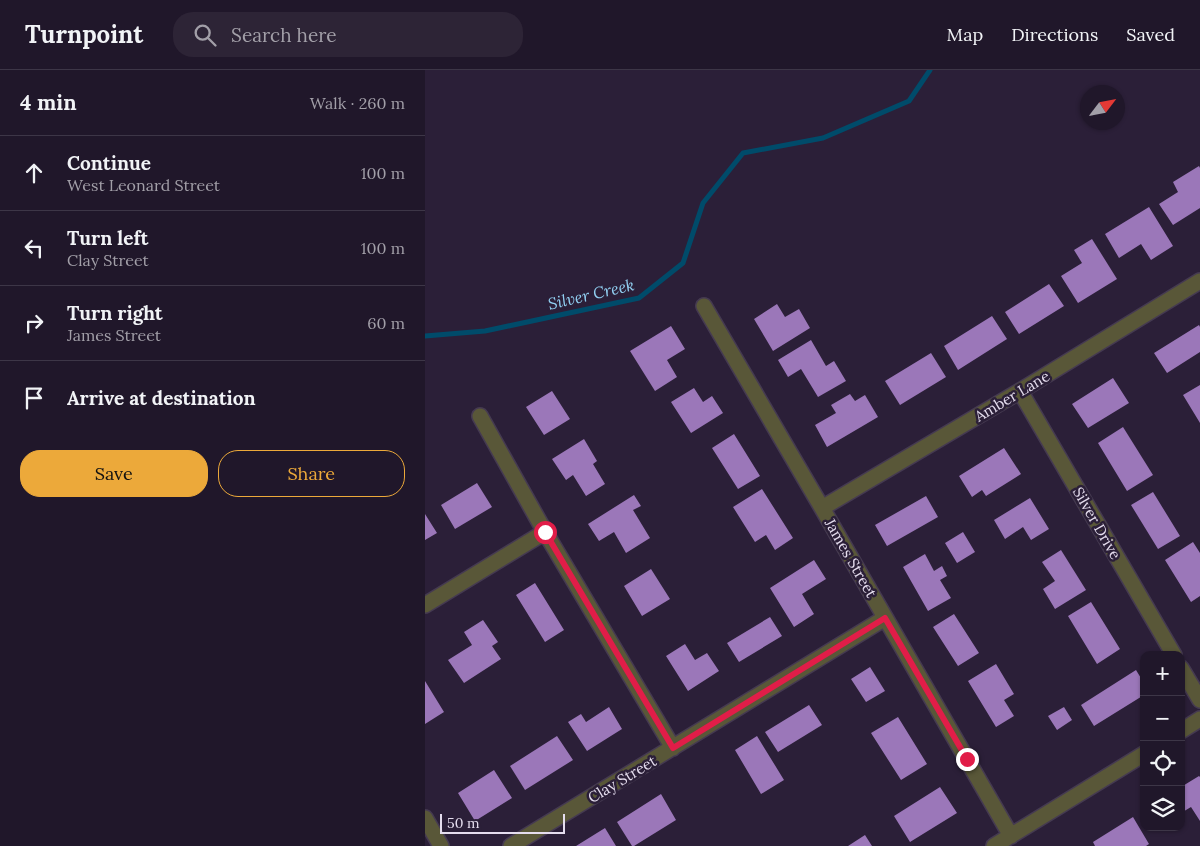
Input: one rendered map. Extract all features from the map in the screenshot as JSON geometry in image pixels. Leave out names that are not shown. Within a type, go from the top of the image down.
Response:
[{"type":"street","name":"Amber Lane","points":[[822,508],[1020,391],[1200,281]]},
{"type":"street","name":"James Street","points":[[704,306],[1011,836]]},
{"type":"street","name":"Silver Drive","points":[[1020,391],[1172,651]]},
{"type":"street","points":[[480,416],[545,532],[673,748]]},
{"type":"street","points":[[425,605],[545,532]]},
{"type":"street","name":"Clay Street","points":[[511,846],[885,618]]},
{"type":"street","points":[[1185,675],[1200,700]]},
{"type":"street","points":[[1185,728],[1200,719]]},
{"type":"street","points":[[994,846],[1140,756]]},
{"type":"street","points":[[425,818],[441,846]]},
{"type":"building","points":[[1199,166],[1200,208],[1173,225],[1159,204],[1178,192],[1173,182]]},
{"type":"building","points":[[1149,207],[1173,246],[1151,260],[1141,244],[1119,258],[1105,234]]},
{"type":"building","points":[[1092,239],[1117,279],[1078,303],[1061,276],[1082,263],[1074,250]]},
{"type":"building","points":[[1049,284],[1064,306],[1019,334],[1005,312]]},
{"type":"building","points":[[777,304],[785,317],[799,309],[810,328],[773,351],[754,319]]},
{"type":"building","points":[[992,316],[1007,339],[958,370],[944,346]]},
{"type":"building","points":[[1199,325],[1200,352],[1167,373],[1154,353]]},
{"type":"building","points":[[671,326],[685,349],[667,360],[677,377],[655,391],[630,351]]},
{"type":"building","points":[[811,340],[826,366],[834,361],[846,381],[818,397],[801,369],[788,377],[778,360]]},
{"type":"building","points":[[931,353],[946,377],[900,405],[885,381]]},
{"type":"building","points":[[1113,378],[1129,403],[1088,428],[1072,404]]},
{"type":"building","points":[[1200,385],[1200,423],[1183,395]]},
{"type":"building","points":[[694,388],[703,402],[712,396],[723,413],[691,433],[671,402]]},
{"type":"building","points":[[552,391],[570,419],[544,435],[526,407]]},
{"type":"building","points":[[850,394],[855,401],[865,395],[878,417],[827,447],[815,425],[836,413],[831,405]]},
{"type":"building","points":[[1123,427],[1153,475],[1127,491],[1098,443]]},
{"type":"building","points":[[734,434],[760,476],[738,489],[712,448]]},
{"type":"building","points":[[584,439],[597,461],[593,464],[605,484],[586,496],[573,475],[566,480],[552,459]]},
{"type":"building","points":[[1004,448],[1021,474],[986,496],[982,490],[972,497],[959,476]]},
{"type":"building","points":[[477,483],[492,507],[455,529],[441,505]]},
{"type":"building","points":[[762,489],[793,538],[775,550],[766,535],[755,542],[733,507]]},
{"type":"building","points":[[1153,492],[1180,536],[1158,549],[1131,505]]},
{"type":"building","points":[[634,495],[641,506],[633,510],[650,538],[626,553],[614,532],[599,541],[588,524]]},
{"type":"building","points":[[926,496],[938,517],[887,546],[875,525]]},
{"type":"building","points":[[1030,498],[1049,529],[1031,540],[1023,527],[1005,539],[994,520]]},
{"type":"building","points":[[425,514],[437,533],[425,540]]},
{"type":"building","points":[[963,532],[975,552],[957,563],[945,543]]},
{"type":"building","points":[[1193,542],[1200,553],[1200,596],[1191,602],[1165,560]]},
{"type":"building","points":[[1061,550],[1086,590],[1055,609],[1043,589],[1055,581],[1042,562]]},
{"type":"building","points":[[925,554],[934,571],[942,566],[947,576],[940,580],[951,598],[928,611],[903,567]]},
{"type":"building","points":[[814,560],[826,579],[802,594],[814,614],[794,627],[770,588]]},
{"type":"building","points":[[651,569],[670,599],[642,616],[624,586]]},
{"type":"building","points":[[535,583],[564,630],[545,642],[516,595]]},
{"type":"building","points":[[1091,602],[1120,649],[1097,664],[1068,616]]},
{"type":"building","points":[[954,614],[979,653],[958,666],[933,627]]},
{"type":"building","points":[[770,617],[782,636],[739,662],[727,643]]},
{"type":"building","points":[[483,620],[498,642],[492,646],[501,659],[464,683],[448,660],[472,645],[464,632]]},
{"type":"building","points":[[685,644],[695,660],[707,653],[719,671],[688,691],[666,656]]},
{"type":"building","points":[[996,664],[1014,694],[1004,700],[1014,716],[996,727],[968,681]]},
{"type":"building","points":[[870,667],[885,691],[866,702],[851,679]]},
{"type":"building","points":[[1136,670],[1140,676],[1140,697],[1094,726],[1081,705]]},
{"type":"building","points":[[425,681],[444,712],[425,724]]},
{"type":"building","points":[[809,705],[822,725],[778,752],[765,732]]},
{"type":"building","points":[[609,707],[622,729],[587,751],[568,722],[581,714],[586,722]]},
{"type":"building","points":[[1064,707],[1072,720],[1057,730],[1048,716]]},
{"type":"building","points":[[898,717],[927,764],[901,780],[871,733]]},
{"type":"building","points":[[557,736],[573,760],[525,790],[510,766]]},
{"type":"building","points":[[757,736],[784,780],[761,794],[735,750]]},
{"type":"building","points":[[494,770],[512,798],[475,821],[458,793]]},
{"type":"building","points":[[1200,777],[1200,821],[1191,807],[1185,811],[1185,785]]},
{"type":"building","points":[[940,787],[957,813],[910,842],[894,816]]},
{"type":"building","points":[[661,794],[676,820],[632,846],[617,822]]},
{"type":"building","points":[[1133,817],[1149,844],[1146,846],[1095,846],[1093,842]]},
{"type":"building","points":[[605,828],[616,846],[576,846]]},
{"type":"building","points":[[865,835],[872,846],[848,846]]},
{"type":"waterway","name":"Silver Creek","points":[[425,336],[485,331],[639,298],[683,263],[703,203],[743,153],[823,138],[909,101],[930,70]]},
{"type":"route","points":[[545,532],[673,748],[885,618],[967,759]]}]
